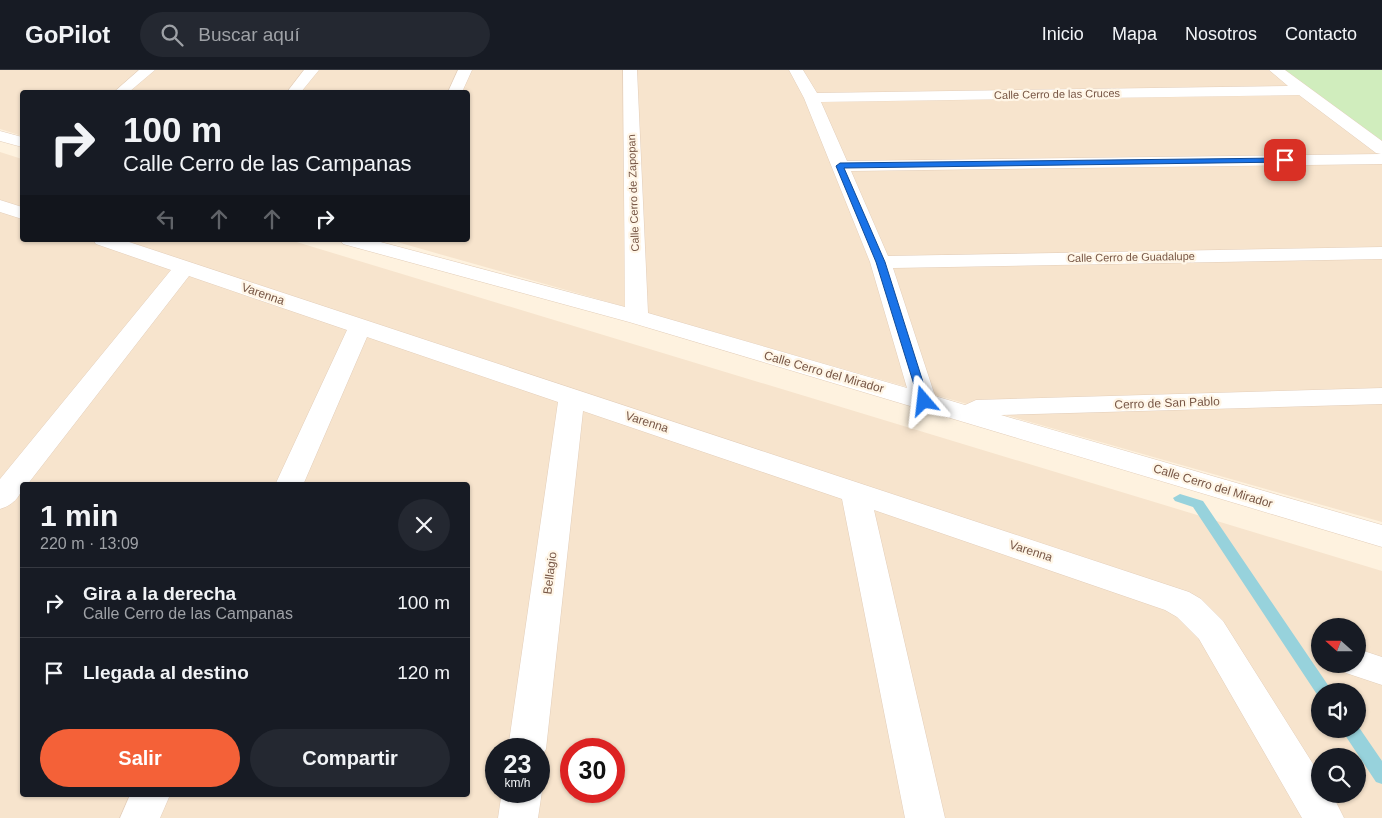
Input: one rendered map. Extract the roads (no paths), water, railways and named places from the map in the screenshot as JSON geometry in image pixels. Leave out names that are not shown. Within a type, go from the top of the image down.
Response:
[{"type":"street","points":[[123,90],[148,70]]},
{"type":"street","points":[[296,90],[312,70]]},
{"type":"street","points":[[456,90],[465,70]]},
{"type":"street","name":"Calle Cerro de Zapopan","points":[[630,70],[637,317]]},
{"type":"street","points":[[796,70],[812,98],[880,262],[924,401]]},
{"type":"street","points":[[1276,70],[1382,149]]},
{"type":"street","name":"Calle Cerro de las Cruces","points":[[812,98],[1303,90]]},
{"type":"street","points":[[0,136],[20,141]]},
{"type":"street","points":[[840,166],[1382,159]]},
{"type":"street","points":[[0,224],[13,210]]},
{"type":"street","name":"Varenna","points":[[109,242],[1161,594],[1189,608],[1211,630],[1324,818]]},
{"type":"street","name":"Calle Cerro del Mirador","points":[[365,242],[388,245],[1382,536]]},
{"type":"street","name":"Calle Cerro de Guadalupe","points":[[880,262],[1382,253]]},
{"type":"street","points":[[0,500],[185,268]]},
{"type":"street","points":[[290,482],[360,326]]},
{"type":"street","name":"Cerro de San Pablo","points":[[952,409],[1382,396]]},
{"type":"street","name":"Bellagio","points":[[528,738],[572,397]]},
{"type":"street","points":[[855,492],[924,818]]},
{"type":"street","points":[[1366,666],[1382,671]]},
{"type":"street","points":[[140,818],[149,797]]},
{"type":"street","points":[[518,818],[520,803]]},
{"type":"waterway","points":[[1180,498],[1198,504],[1319,683]]},
{"type":"waterway","points":[[1356,738],[1382,776]]}]
